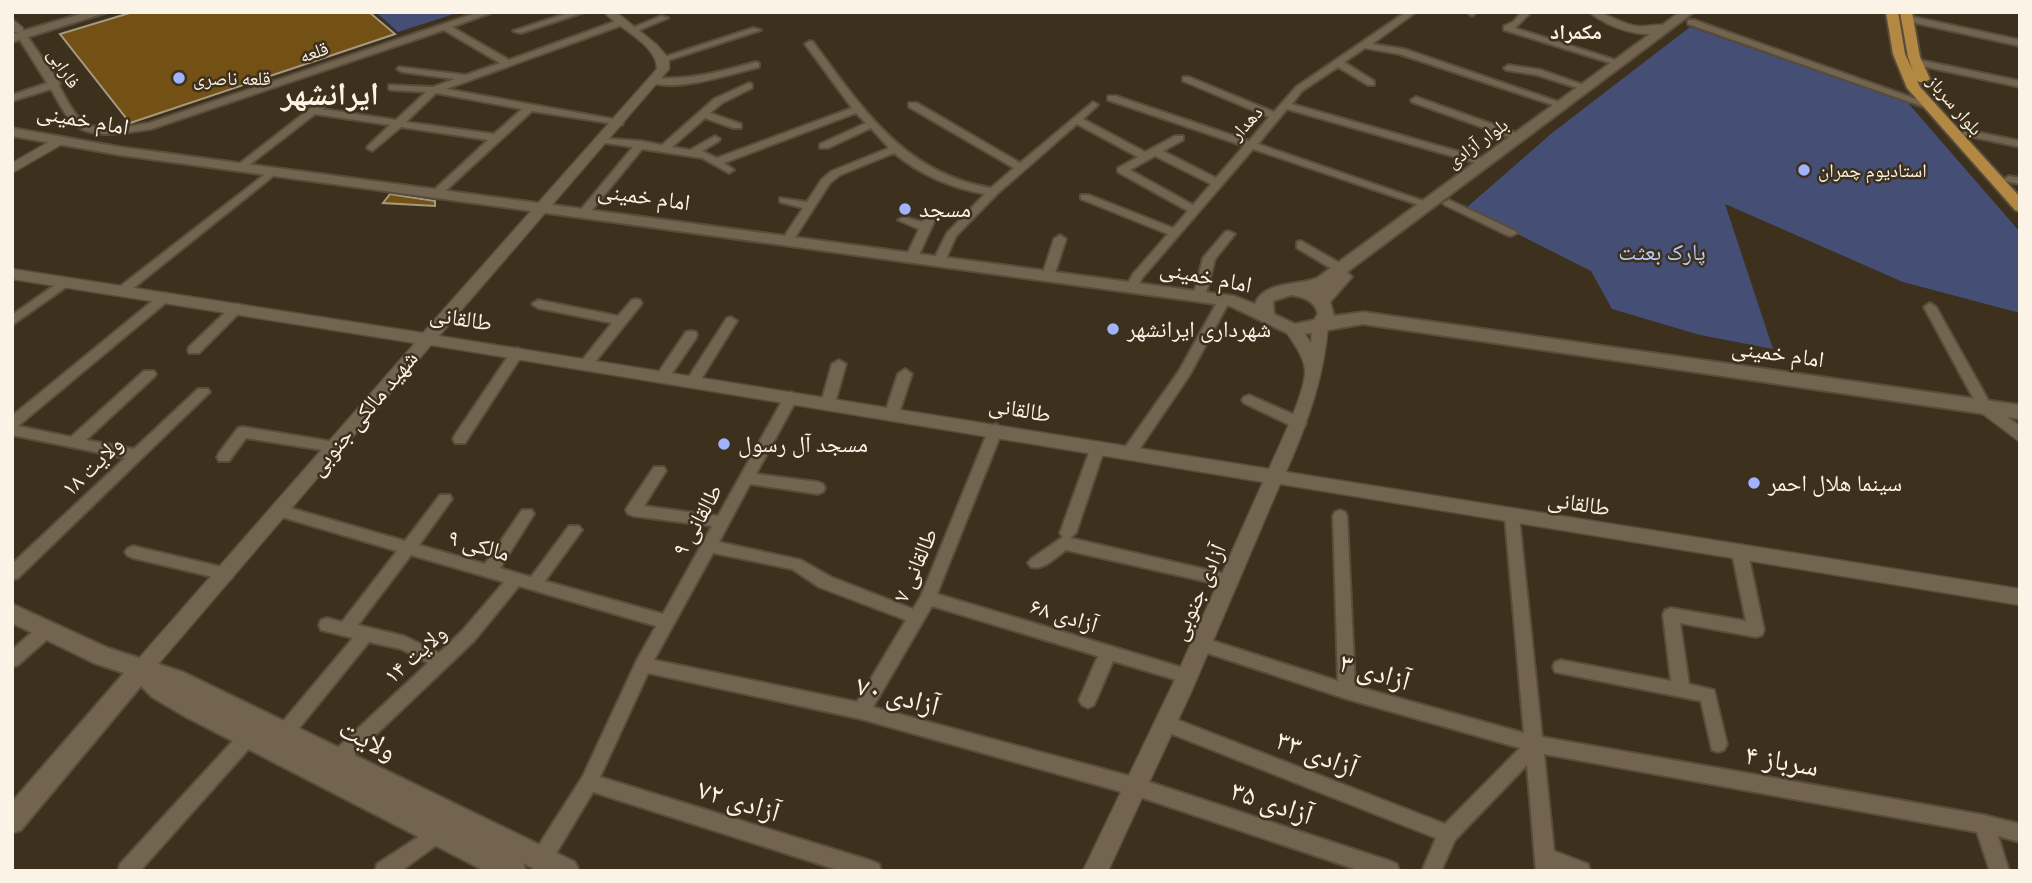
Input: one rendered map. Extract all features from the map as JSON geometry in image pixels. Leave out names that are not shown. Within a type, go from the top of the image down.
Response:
[{"type":"main road","points":[[16,31],[84,12]]},
{"type":"main road","points":[[16,31],[102,12]]},
{"type":"main road","name":"بلوار آزادی","points":[[1229,301],[1315,285],[1341,269],[1587,88],[1664,28],[1688,15],[1705,12]]},
{"type":"main road","name":"بلوار سرباز","points":[[1892,12],[1899,54],[1905,71],[1928,105],[2020,207]]},
{"type":"main road","name":"بلوار آزادی","points":[[1323,315],[1337,283],[1449,203],[1688,15]]},
{"type":"main road","name":"بلوار سرباز","points":[[1907,16],[1915,62],[1929,90],[2014,180],[2020,190]]},
{"type":"main road","name":"امام خمینی","points":[[12,132],[273,172],[1229,301],[1293,330],[1323,315],[1363,318],[2020,414]]},
{"type":"main road","points":[[1266,317],[1263,303],[1277,291],[1309,293],[1323,315]]},
{"type":"main road","name":"ولایت","points":[[12,613],[141,670],[175,679],[566,871]]},
{"type":"main road","name":"ولایت","points":[[141,670],[160,691],[513,871]]},
{"type":"main road","name":"شهید مالکی جنوبی","points":[[12,821],[141,670]]},
{"type":"street","name":"قلعه","points":[[76,121],[97,131],[151,126],[489,12]]},
{"type":"street","points":[[519,31],[581,12]]},
{"type":"street","points":[[609,12],[663,59],[756,30]]},
{"type":"street","name":"دهدار","points":[[1132,287],[1137,277],[1217,183],[1275,116],[1312,79],[1412,12]]},
{"type":"street","points":[[1527,12],[1516,24],[1507,28],[1620,63]]},
{"type":"street","points":[[1594,12],[1634,30],[1664,28]]},
{"type":"street","points":[[1688,15],[1928,105]]},
{"type":"street","points":[[1907,16],[2020,43]]},
{"type":"street","points":[[372,148],[434,90],[506,62],[627,26],[664,18]]},
{"type":"street","points":[[445,27],[506,62]]},
{"type":"street","points":[[1634,30],[1644,44]]},
{"type":"street","name":"فارابی","points":[[16,31],[55,84],[76,121]]},
{"type":"street","points":[[810,44],[858,108],[895,149],[958,187],[993,192]]},
{"type":"street","points":[[1363,45],[1401,51],[1563,105]]},
{"type":"street","name":"شهید مالکی جنوبی","points":[[141,670],[542,207],[655,81],[663,69],[663,59]]},
{"type":"street","points":[[1975,59],[1976,73]]},
{"type":"street","points":[[1337,62],[1371,83]]},
{"type":"street","points":[[1915,62],[2020,84]]},
{"type":"street","points":[[655,81],[678,83],[756,65]]},
{"type":"street","points":[[1509,68],[1538,72],[1587,88]]},
{"type":"street","points":[[402,69],[464,77]]},
{"type":"street","points":[[1186,79],[1275,116]]},
{"type":"street","points":[[12,97],[55,84]]},
{"type":"street","points":[[666,147],[718,101],[749,86]]},
{"type":"street","points":[[392,87],[434,90],[618,122]]},
{"type":"street","points":[[1112,98],[1426,204]]},
{"type":"street","points":[[240,167],[329,99]]},
{"type":"street","points":[[1416,100],[1519,136]]},
{"type":"street","points":[[913,105],[1021,168]]},
{"type":"street","points":[[939,261],[951,235],[993,192],[1093,105]]},
{"type":"street","points":[[1286,105],[1484,162]]},
{"type":"street","points":[[437,193],[531,106]]},
{"type":"street","points":[[716,162],[858,108]]},
{"type":"street","points":[[314,111],[497,138]]},
{"type":"street","points":[[703,114],[737,126]]},
{"type":"street","points":[[1076,120],[1217,183]]},
{"type":"street","points":[[824,146],[873,123]]},
{"type":"street","points":[[1967,133],[2020,144]]},
{"type":"street","points":[[1179,138],[1122,170],[1194,210]]},
{"type":"street","points":[[694,152],[715,139]]},
{"type":"street","points":[[12,169],[59,140]]},
{"type":"street","points":[[603,140],[694,152],[729,170]]},
{"type":"street","points":[[584,213],[641,144]]},
{"type":"street","points":[[788,240],[826,181],[836,173],[895,149]]},
{"type":"street","points":[[122,291],[273,172]]},
{"type":"street","points":[[1085,197],[1175,233]]},
{"type":"street","points":[[784,200],[811,206]]},
{"type":"street","points":[[1449,203],[1511,233]]},
{"type":"street","points":[[912,257],[932,213]]},
{"type":"street","points":[[904,220],[926,227]]},
{"type":"street","points":[[1199,297],[1209,258],[1229,234]]},
{"type":"street","points":[[1048,276],[1060,239]]},
{"type":"street","points":[[1301,245],[1341,269]]},
{"type":"street","name":"طالقانی","points":[[12,274],[518,352],[996,429],[1512,517],[2020,597]]},
{"type":"street","points":[[12,321],[65,282]]},
{"type":"street","points":[[12,424],[165,297]]},
{"type":"street","points":[[1129,453],[1229,301]]},
{"type":"street","points":[[586,364],[636,303]]},
{"type":"street","points":[[538,304],[621,321]]},
{"type":"street","points":[[1930,307],[1985,407],[2020,436]]},
{"type":"street","points":[[194,349],[237,308]]},
{"type":"street","name":"آزادی جنوبی","points":[[1095,871],[1166,723],[1298,423],[1314,372],[1323,315]]},
{"type":"street","points":[[693,381],[731,321]]},
{"type":"street","points":[[1293,330],[1308,354],[1314,372]]},
{"type":"street","points":[[663,376],[691,335]]},
{"type":"street","points":[[460,439],[518,352]]},
{"type":"street","points":[[828,403],[839,364]]},
{"type":"street","points":[[74,442],[149,374]]},
{"type":"street","points":[[892,413],[905,374]]},
{"type":"street","name":"ولایت ۱۸","points":[[12,574],[203,392]]},
{"type":"street","name":"طالقانی ۹","points":[[542,858],[589,782],[643,665],[791,397]]},
{"type":"street","points":[[1249,400],[1298,423]]},
{"type":"street","points":[[2020,414],[2016,419],[2020,429]]},
{"type":"street","name":"طالقانی ۷","points":[[861,711],[928,598],[996,429]]},
{"type":"street","points":[[12,430],[137,454]]},
{"type":"street","points":[[224,457],[243,432],[335,447]]},
{"type":"street","points":[[1068,533],[1098,447]]},
{"type":"street","points":[[659,471],[633,510],[722,522]]},
{"type":"street","points":[[746,478],[818,488]]},
{"type":"street","points":[[346,629],[446,499]]},
{"type":"street","name":"مالکی ۹","points":[[279,511],[666,622]]},
{"type":"street","points":[[489,571],[527,514]]},
{"type":"street","points":[[1340,516],[1347,691]]},
{"type":"street","points":[[1512,517],[1545,864],[1581,871]]},
{"type":"street","points":[[534,584],[574,530]]},
{"type":"street","points":[[1036,562],[1064,544],[1230,581]]},
{"type":"street","points":[[708,546],[796,564],[825,582],[917,617]]},
{"type":"street","points":[[133,552],[226,574]]},
{"type":"street","points":[[1681,690],[1671,615],[1756,630],[1740,553]]},
{"type":"street","name":"ولایت ۱۴","points":[[339,758],[468,636],[515,579]]},
{"type":"street","name":"آزادی ۶۸","points":[[928,598],[1187,676]]},
{"type":"street","points":[[327,625],[404,643],[440,661]]},
{"type":"street","points":[[12,660],[46,630]]},
{"type":"street","points":[[285,732],[367,633]]},
{"type":"street","name":"آزادی ۳","points":[[1201,644],[1347,691],[1535,744]]},
{"type":"street","points":[[1088,701],[1108,652]]},
{"type":"street","name":"آزادی ۷۰","points":[[643,665],[861,711],[1136,787]]},
{"type":"street","points":[[1561,667],[1708,695],[1717,744]]},
{"type":"street","name":"آزادی ۳۳","points":[[1166,723],[1448,834]]},
{"type":"street","points":[[127,871],[248,737]]},
{"type":"street","points":[[1431,871],[1448,834],[1535,744]]},
{"type":"street","name":"سرباز ۴","points":[[1535,744],[1984,824],[2020,833]]},
{"type":"street","name":"آزادی ۷۲","points":[[589,782],[872,871]]},
{"type":"street","name":"آزادی ۳۵","points":[[1136,787],[1390,871]]},
{"type":"street","points":[[1984,824],[2000,871]]},
{"type":"street","points":[[384,871],[438,833]]},
{"type":"green space","points":[[376,12],[460,12],[398,32]]},
{"type":"green space","name":"استادیوم چمران","points":[[1690,27],[1908,103],[2020,232],[2020,313],[1903,282],[1725,204],[1773,349],[1700,335],[1612,309],[1591,271],[1466,208],[1552,133]]},
{"type":"building","name":"قلعه ناصری","points":[[133,12],[369,12],[395,34],[130,123],[60,34]]},
{"type":"building","points":[[390,194],[435,201],[435,206],[383,203]]},
{"type":"place","name":"قلعه ناصری","points":[[179,78]]},
{"type":"place","name":"استادیوم چمران","points":[[1804,170]]},
{"type":"place","name":"مسجد","points":[[905,209]]},
{"type":"place","name":"شهرداری ایرانشهر","points":[[1113,329]]},
{"type":"place","name":"مسجد آل رسول","points":[[724,444]]},
{"type":"place","name":"سینما هلال احمر","points":[[1754,483]]},
{"type":"district","name":"مکمراد","points":[[1576,31]]},
{"type":"district","name":"ایرانشهر","points":[[330,93]]},
{"type":"park label","name":"پارک بعثت","points":[[1662,252]]}]
